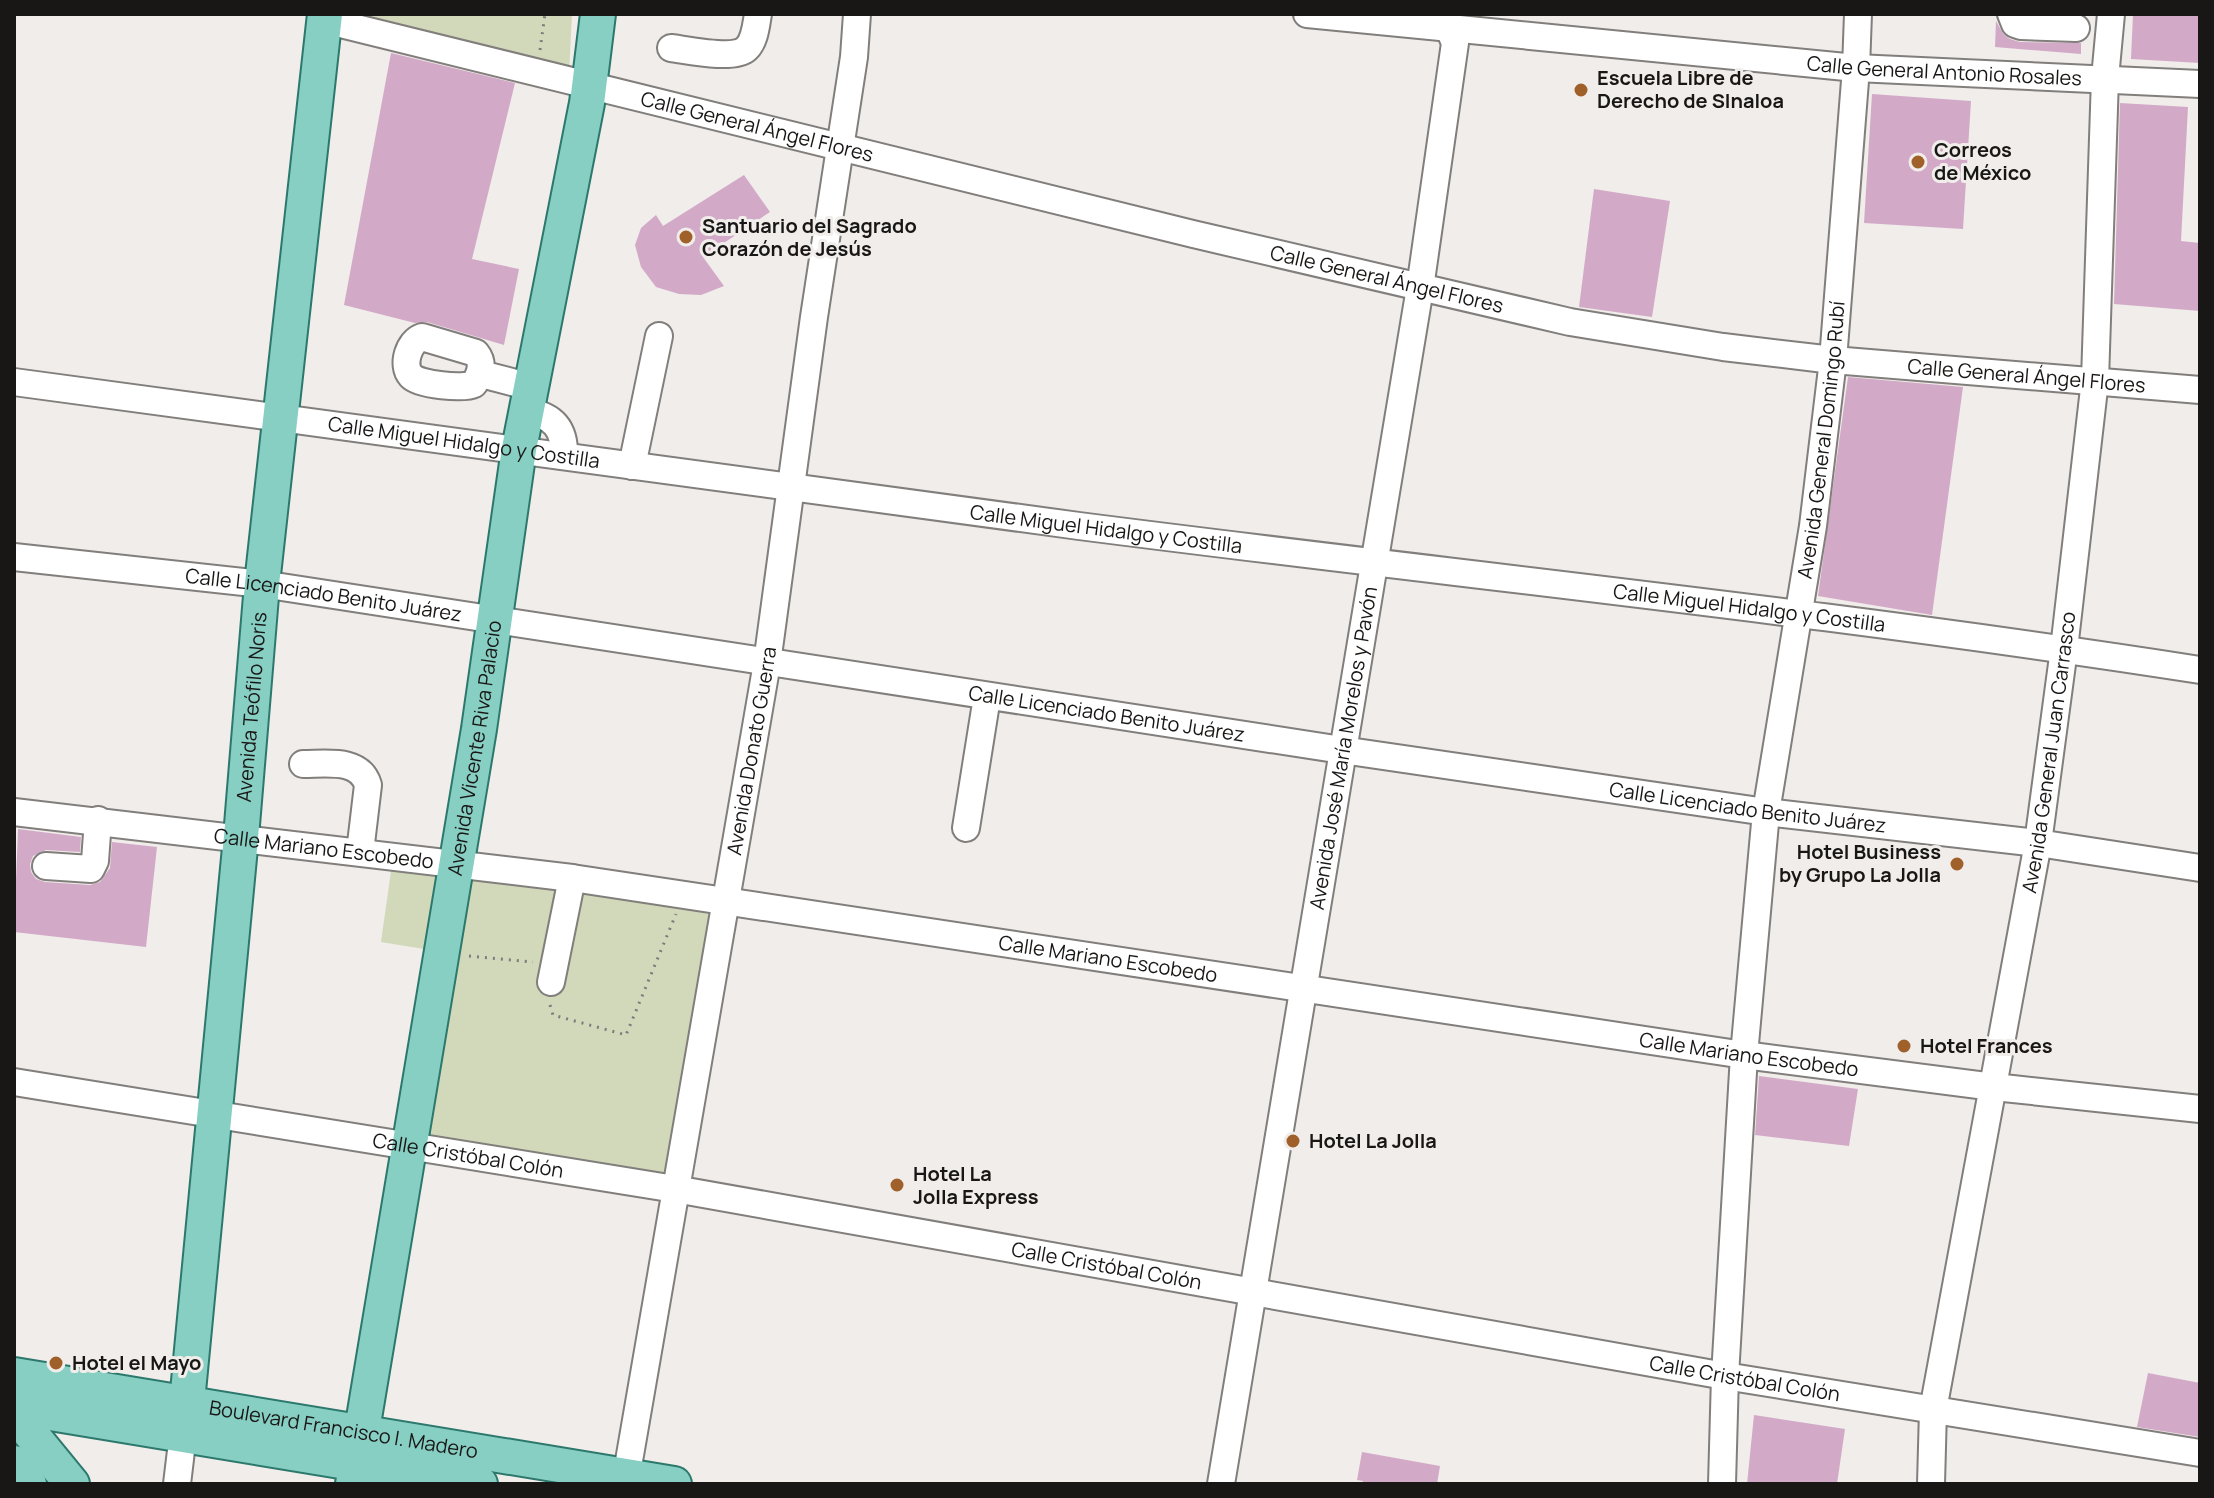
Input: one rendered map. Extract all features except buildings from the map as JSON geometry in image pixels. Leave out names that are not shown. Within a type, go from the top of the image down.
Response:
[{"type":"main road","name":"Avenida Vicente Riva Palacio","points":[[357,1460],[456,864],[519,449],[574,175],[598,14]]},
{"type":"main road","name":"Avenida Teófilo Noris","points":[[185,1418],[262,584],[324,17]]},
{"type":"main road","name":"Boulevard Francisco I. Madero","points":[[14,1375],[357,1460],[480,1484]]},
{"type":"main road","name":"Boulevard Francisco I. Madero","points":[[14,1407],[185,1418]]},
{"type":"main road","points":[[14,1413],[72,1484]]},
{"type":"main road","name":"Boulevard Francisco I. Madero","points":[[357,1460],[674,1484]]},
{"type":"main road","points":[[14,1463],[29,1484]]},
{"type":"street","points":[[671,48],[732,54],[745,50],[754,36],[758,14]]},
{"type":"street","name":"Avenida Donato Guerra","points":[[625,1480],[767,663],[854,57],[857,14]]},
{"type":"street","name":"Calle General Antonio Rosales","points":[[1307,14],[1448,20],[1856,68],[2200,84]]},
{"type":"street","name":"Avenida General Domingo Rubí","points":[[1722,1484],[1725,1376],[1744,1055],[1766,812],[1800,615],[1833,360],[1858,14]]},
{"type":"street","points":[[2011,14],[2015,24],[2021,26],[2045,21],[2076,28]]},
{"type":"street","name":"Avenida General Juan Carrasco","points":[[1931,1484],[1933,1410],[2038,843],[2064,649],[2095,380],[2105,78],[2111,14]]},
{"type":"street","name":"Calle General Ángel Flores","points":[[324,17],[588,87],[1570,322],[1723,347],[1833,360],[2200,390]]},
{"type":"street","name":"Avenida José María Morelos y Pavón","points":[[1221,1484],[1420,288],[1455,43],[1448,20]]},
{"type":"street","points":[[632,466],[659,336]]},
{"type":"street","points":[[481,374],[529,399],[559,427],[563,436],[564,456]]},
{"type":"street","name":"Calle Miguel Hidalgo y Costilla","points":[[14,382],[281,415],[792,490],[1800,615],[2200,670]]},
{"type":"street","name":"Calle Licenciado Benito Juárez","points":[[14,557],[262,584],[1342,750],[1766,812],[2038,843],[2200,868]]},
{"type":"street","points":[[966,828],[987,697]]},
{"type":"street","points":[[303,764],[347,765],[359,769],[365,776],[368,785],[360,852]]},
{"type":"street","name":"Calle Mariano Escobedo","points":[[14,812],[572,878],[1744,1055],[2200,1109]]},
{"type":"street","points":[[46,866],[91,869],[95,861],[98,820]]},
{"type":"street","points":[[547,982],[572,878]]},
{"type":"street","name":"Calle Cristóbal Colón","points":[[14,1082],[675,1189],[1725,1376],[2200,1453]]},
{"type":"street","points":[[177,1484],[185,1418]]},
{"type":"path","points":[[537,74],[545,14]]},
{"type":"path","points":[[464,955],[547,982],[553,1015],[626,1035],[684,895]]},
{"type":"green space","points":[[332,14],[572,14],[569,74]]},
{"type":"green space","points":[[392,864],[439,870],[436,951],[381,942]]},
{"type":"green space","points":[[460,873],[715,909],[667,1176],[426,1135]]},
{"type":"place","name":"Escuela Libre de Derecho de SInaloa","points":[[1581,90]]},
{"type":"place","name":"Correos de México","points":[[1918,162]]},
{"type":"place","name":"Santuario del Sagrado Corazón de Jesús","points":[[686,237]]},
{"type":"place","name":"Hotel Business by Grupo La Jolla","points":[[1957,864]]},
{"type":"place","name":"Hotel Frances","points":[[1904,1046]]},
{"type":"place","name":"Hotel La Jolla","points":[[1293,1141]]},
{"type":"place","name":"Hotel La Jolla Express","points":[[897,1185]]},
{"type":"place","name":"Hotel el Mayo","points":[[56,1363]]}]
